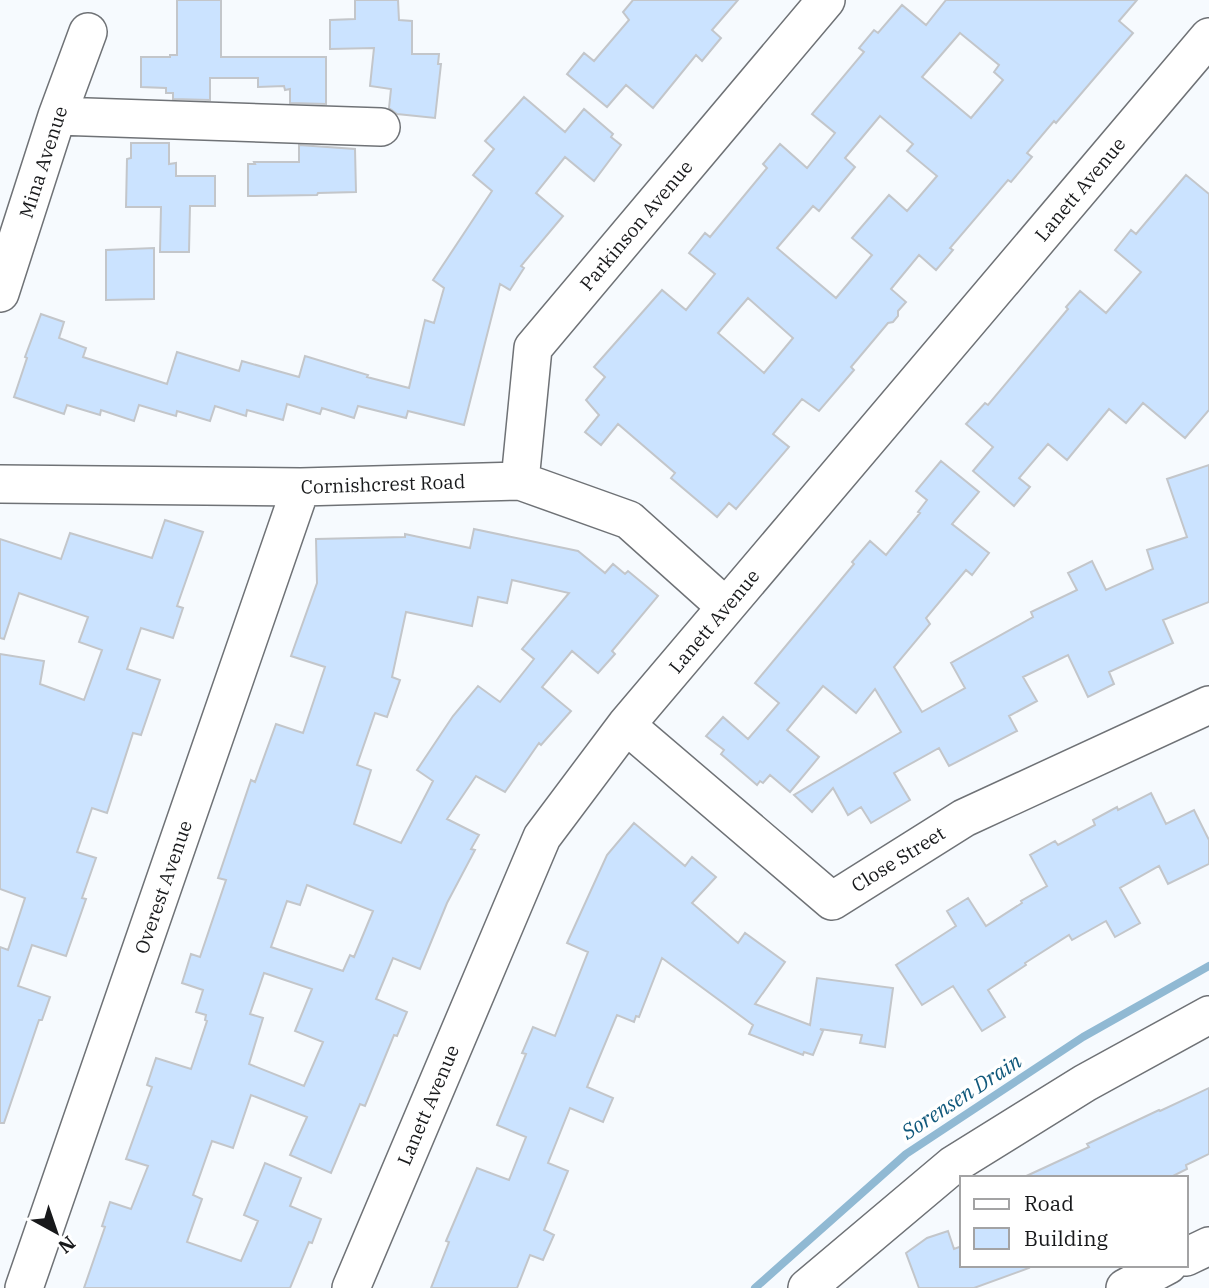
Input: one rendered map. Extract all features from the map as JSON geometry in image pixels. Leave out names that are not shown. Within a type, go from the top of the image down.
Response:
[{"type":"street","name":"Parkinson Avenue","points":[[520,481],[533,348],[826,0]]},
{"type":"street","name":"Mina Avenue","points":[[0,293],[57,116],[88,32]]},
{"type":"street","name":"Lanett Avenue","points":[[351,1288],[542,838],[626,725],[1209,37]]},
{"type":"street","points":[[57,116],[381,127]]},
{"type":"street","name":"Cornishcrest Road","points":[[0,484],[301,487],[520,481],[629,520],[726,607]]},
{"type":"street","name":"Overest Avenue","points":[[24,1288],[301,487]]},
{"type":"street","name":"Close Street","points":[[626,725],[831,901],[964,818],[1209,705]]},
{"type":"street","points":[[807,1288],[953,1164],[1085,1083],[1209,1015]]},
{"type":"street","points":[[1188,1259],[1209,1246]]},
{"type":"street","points":[[1125,1288],[1170,1270]]},
{"type":"building","points":[[177,0],[221,0],[221,57],[326,57],[326,104],[290,103],[290,89],[285,90],[284,86],[258,87],[258,78],[210,78],[210,100],[173,99],[173,93],[166,93],[166,88],[141,87],[141,57],[177,55]]},
{"type":"building","points":[[355,0],[398,0],[399,20],[412,21],[412,54],[439,54],[438,64],[441,64],[435,118],[397,114],[389,108],[391,89],[370,86],[374,48],[330,49],[330,20],[355,19]]},
{"type":"building","points":[[633,0],[738,0],[712,30],[721,38],[702,61],[696,55],[653,108],[626,85],[607,107],[567,74],[584,53],[594,61],[629,20],[623,12]]},
{"type":"building","points":[[946,0],[1137,0],[1119,21],[1133,33],[1027,153],[1032,157],[1011,182],[1008,180],[950,248],[953,250],[936,270],[919,255],[891,289],[906,302],[898,311],[898,316],[888,323],[851,367],[854,370],[819,411],[802,399],[773,434],[789,447],[736,509],[729,503],[717,517],[671,478],[675,473],[618,424],[601,445],[585,432],[599,415],[586,400],[605,377],[594,367],[662,290],[686,310],[715,274],[689,253],[705,233],[710,237],[767,168],[763,164],[780,144],[807,168],[835,133],[812,114],[864,52],[859,48],[874,30],[878,33],[902,5],[926,25]],"holes":[[[960,33],[999,65],[994,72],[1003,80],[971,118],[922,77]],[[880,116],[913,144],[907,151],[937,176],[907,211],[889,195],[852,238],[872,255],[836,298],[777,248],[813,206],[819,211],[855,167],[845,158]],[[748,298],[793,338],[764,373],[718,333]]]},
{"type":"building","points":[[524,97],[565,132],[584,109],[613,134],[611,137],[621,145],[594,181],[565,157],[536,193],[563,216],[521,266],[524,268],[510,290],[500,284],[464,425],[408,411],[406,418],[358,406],[354,418],[322,408],[320,414],[287,404],[283,420],[247,410],[246,416],[215,406],[210,421],[177,411],[176,416],[139,405],[134,421],[101,410],[100,415],[67,405],[64,414],[14,397],[41,314],[64,322],[59,338],[86,348],[83,357],[167,384],[177,352],[239,371],[242,361],[299,377],[305,356],[409,388],[425,320],[434,323],[444,288],[433,280],[492,191],[473,175],[494,149],[485,141]]},
{"type":"building","points":[[131,143],[169,143],[169,164],[176,163],[176,176],[215,176],[215,206],[190,206],[189,252],[160,252],[161,207],[126,207],[127,159],[131,158]]},
{"type":"building","points":[[299,145],[355,149],[356,192],[248,196],[248,164],[299,162]]},
{"type":"building","points":[[1186,175],[1209,194],[1209,410],[1185,438],[1143,403],[1126,423],[1109,409],[1067,460],[1048,444],[1019,478],[1030,487],[1014,506],[973,471],[993,447],[966,424],[985,403],[988,405],[1080,291],[1106,313],[1141,272],[1115,250],[1131,230],[1136,234]]},
{"type":"building","points":[[154,248],[154,299],[106,300],[106,250]]},
{"type":"building","points":[[941,461],[979,492],[952,524],[989,553],[972,575],[966,570],[926,618],[930,624],[894,667],[922,712],[965,688],[951,663],[1033,617],[1031,612],[1077,590],[1068,573],[1092,561],[1106,590],[1153,569],[1147,550],[1187,537],[1167,479],[1209,465],[1209,602],[1163,620],[1173,643],[1109,672],[1114,684],[1088,697],[1068,655],[1023,677],[1037,701],[1009,716],[1017,731],[949,766],[939,748],[894,773],[910,800],[871,823],[861,807],[848,815],[833,788],[812,812],[794,795],[901,732],[875,689],[856,713],[823,686],[787,730],[819,757],[790,792],[770,775],[757,785],[721,754],[724,750],[706,736],[723,717],[748,739],[779,703],[755,683],[870,541],[886,555],[920,513],[918,512],[927,500],[916,491]]},
{"type":"building","points":[[165,520],[203,532],[177,606],[183,608],[173,638],[141,628],[127,669],[160,680],[141,735],[133,733],[107,813],[92,808],[77,852],[96,858],[82,898],[86,899],[66,956],[32,945],[18,986],[50,997],[42,1020],[39,1020],[4,1123],[0,1123],[0,947],[8,950],[25,898],[0,889],[0,654],[44,661],[40,684],[84,700],[102,650],[79,642],[88,617],[19,593],[4,639],[0,638],[0,539],[61,559],[70,533],[152,558]]},
{"type":"building","points":[[474,529],[578,551],[605,573],[613,564],[625,574],[628,571],[658,596],[612,651],[615,654],[598,673],[572,651],[542,687],[571,711],[541,745],[539,743],[505,792],[476,776],[447,819],[479,835],[471,849],[475,850],[447,903],[420,969],[393,958],[376,999],[407,1012],[397,1036],[394,1035],[365,1106],[360,1104],[331,1173],[290,1155],[307,1117],[251,1095],[233,1148],[212,1141],[193,1195],[202,1199],[187,1242],[241,1261],[258,1221],[244,1215],[265,1163],[301,1178],[290,1206],[321,1219],[290,1288],[84,1288],[105,1227],[102,1226],[110,1202],[131,1209],[148,1166],[126,1159],[152,1087],[147,1085],[156,1058],[191,1069],[207,1021],[206,1015],[196,1012],[203,990],[182,983],[191,954],[200,957],[226,880],[218,878],[251,780],[255,782],[276,724],[303,733],[325,667],[291,656],[317,583],[316,539],[405,537],[405,534],[470,548]],"holes":[[[512,580],[569,593],[522,649],[534,659],[500,702],[478,686],[453,716],[417,770],[433,781],[401,843],[354,824],[371,770],[357,765],[375,713],[387,717],[400,680],[392,677],[406,612],[472,626],[478,597],[507,603]],[[307,885],[373,911],[354,957],[350,955],[343,971],[271,947],[287,901],[300,905]],[[264,973],[312,989],[295,1031],[323,1042],[304,1086],[249,1064],[263,1018],[250,1014]]]},
{"type":"building","points":[[1151,793],[1166,824],[1194,810],[1209,840],[1209,864],[1168,884],[1159,866],[1120,888],[1140,923],[1115,937],[1106,921],[1072,940],[1069,935],[1025,963],[1026,965],[988,990],[1005,1017],[982,1031],[953,986],[922,1005],[896,965],[956,926],[947,911],[968,898],[986,926],[1047,886],[1030,855],[1055,841],[1058,845],[1095,825],[1093,820]]},
{"type":"building","points":[[634,823],[685,866],[692,857],[716,877],[692,903],[738,943],[745,933],[785,962],[755,1004],[810,1025],[817,978],[893,988],[885,1047],[860,1043],[862,1035],[820,1029],[823,1031],[813,1055],[804,1052],[803,1055],[749,1034],[753,1025],[662,958],[639,1017],[636,1016],[634,1022],[617,1015],[587,1087],[613,1098],[603,1122],[570,1108],[548,1163],[568,1171],[544,1230],[554,1235],[543,1260],[530,1255],[517,1288],[431,1288],[449,1242],[446,1241],[477,1168],[509,1180],[526,1137],[497,1125],[526,1054],[522,1053],[533,1027],[555,1036],[588,952],[567,943],[607,855]]},
{"type":"building","points":[[1209,1088],[1209,1154],[1186,1165],[1187,1169],[1173,1176],[1026,1176],[1089,1147],[1087,1144]]},
{"type":"building","points":[[948,1231],[954,1249],[960,1247],[960,1267],[1029,1268],[974,1288],[919,1288],[906,1253],[927,1238]]},
{"type":"waterway","name":"Sorensen Drain","points":[[755,1288],[906,1154],[1083,1037],[1209,966]]}]
